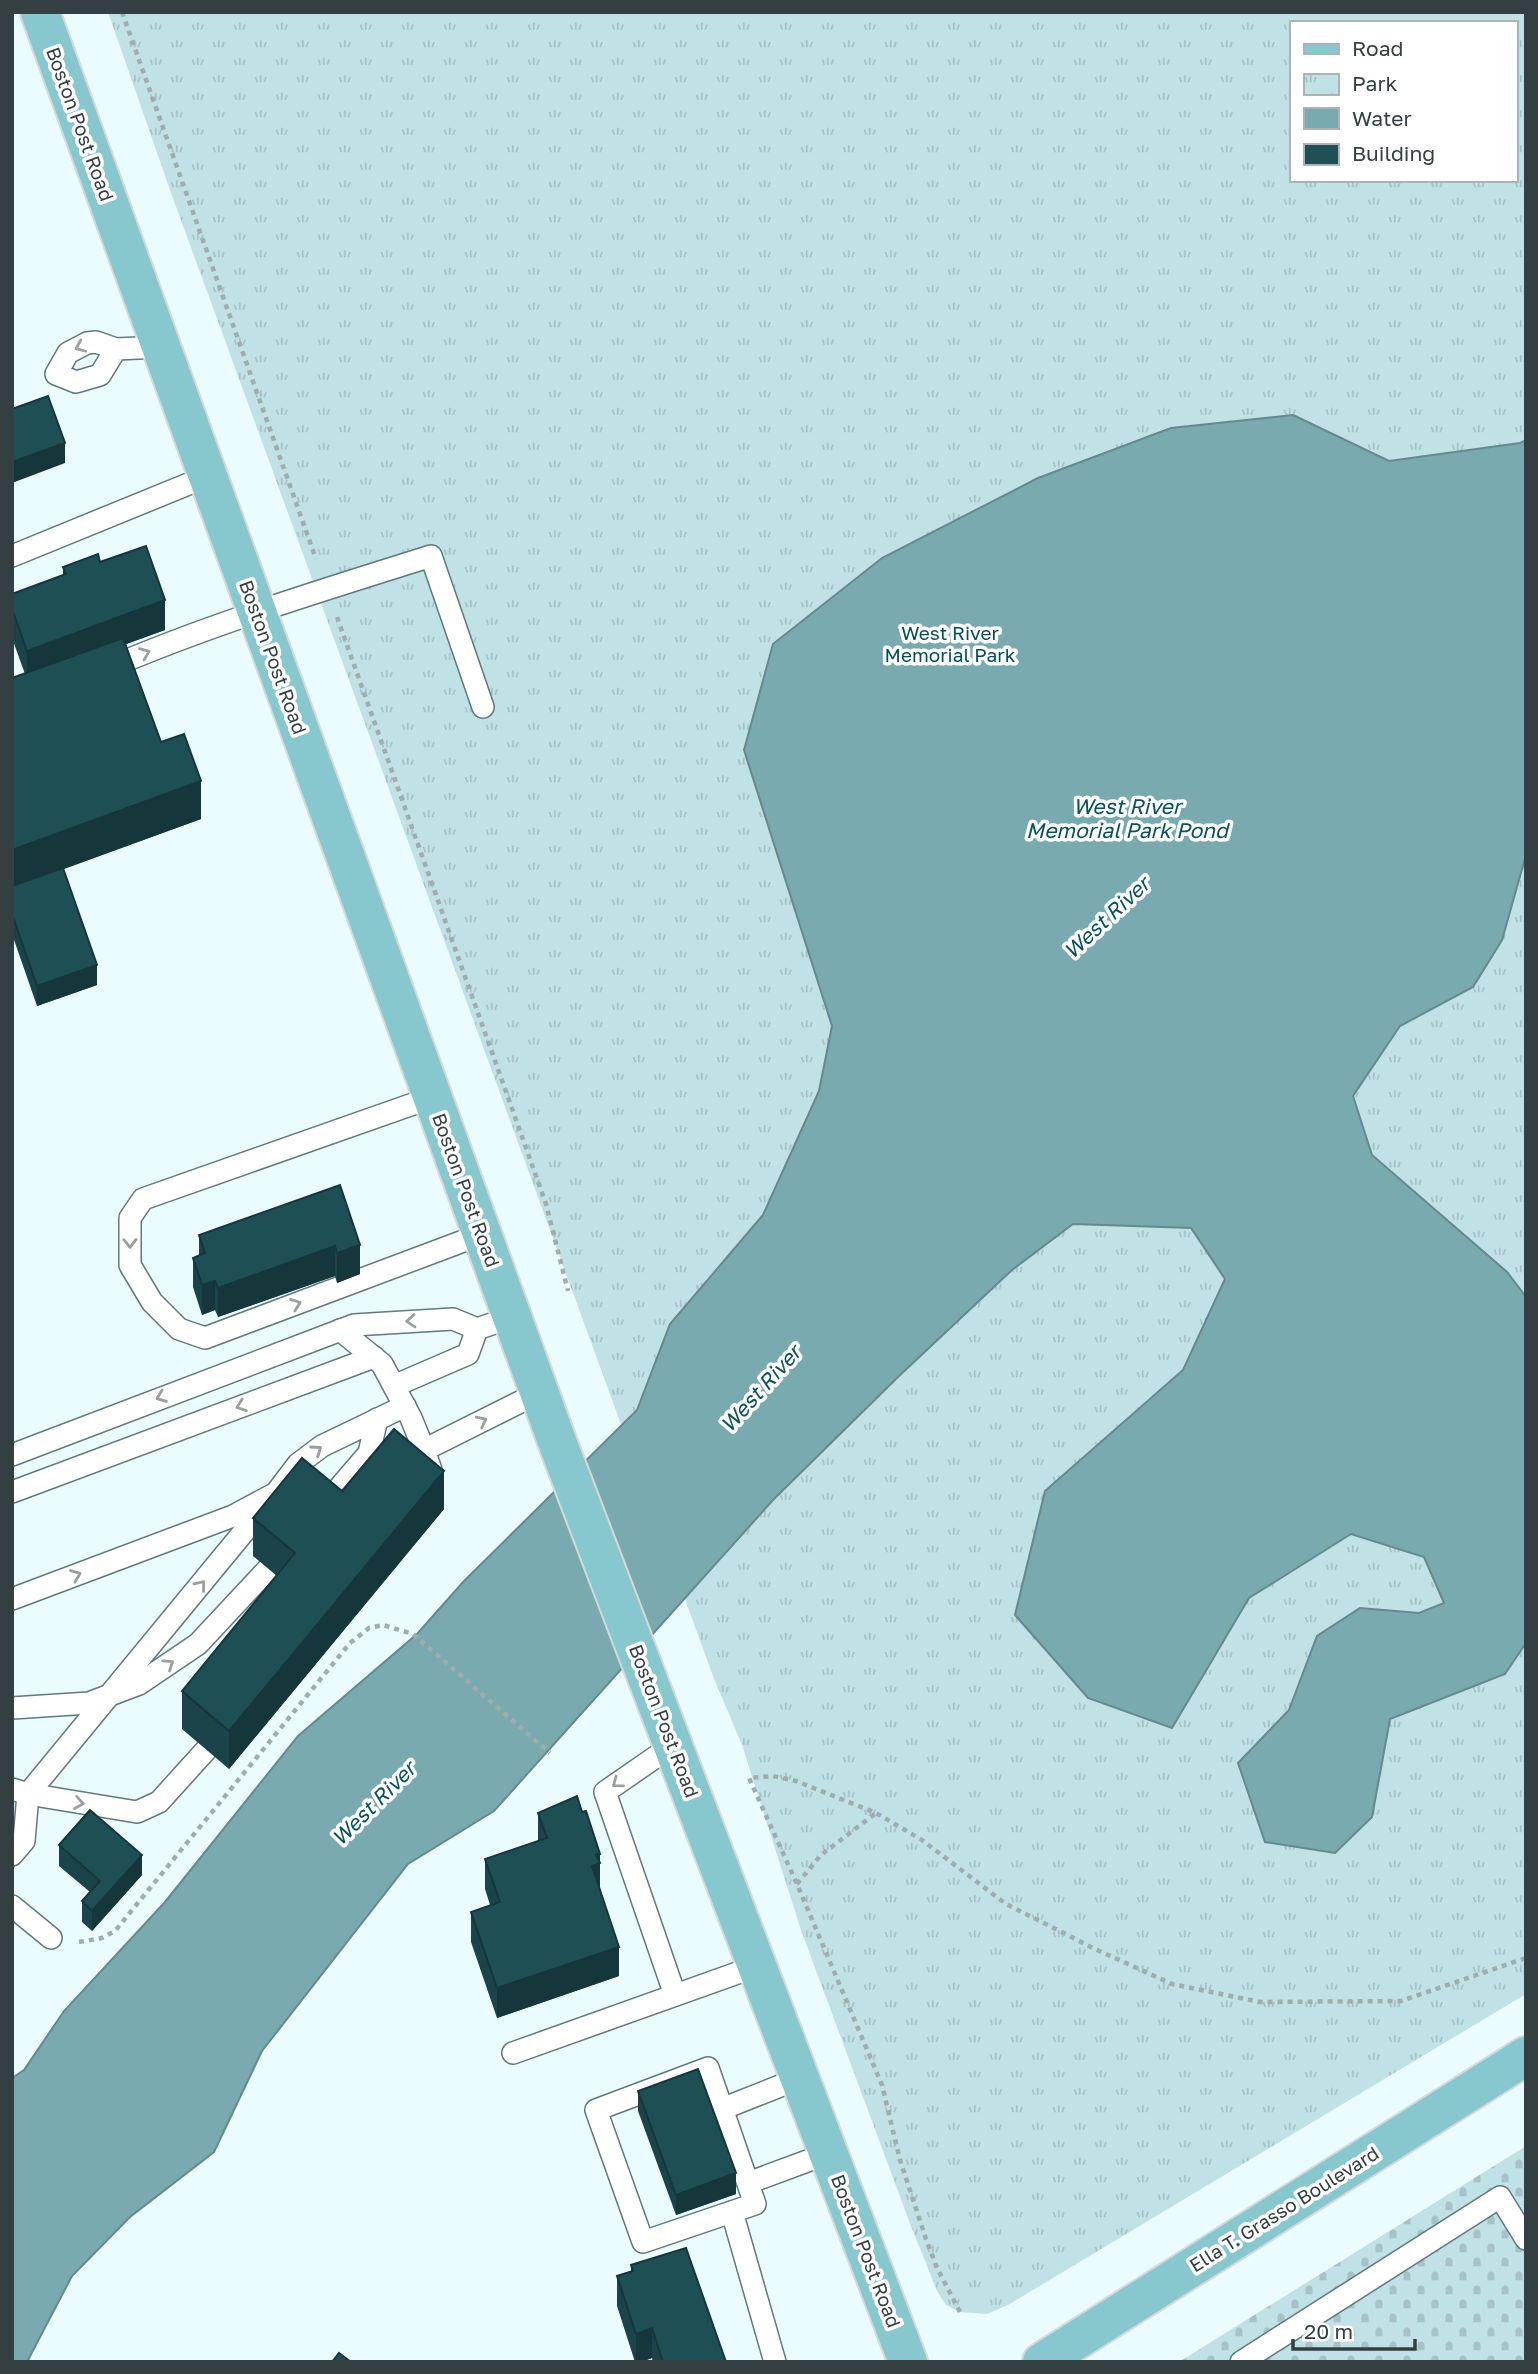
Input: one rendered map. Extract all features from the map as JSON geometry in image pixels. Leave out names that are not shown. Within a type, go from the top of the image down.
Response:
[{"type":"main road","name":"Boston Post Road","points":[[40,12],[482,1234],[495,1323],[540,1392],[908,2362]]},
{"type":"main road","name":"Ella T. Grasso Boulevard","points":[[1042,2362],[1526,2056]]},
{"type":"lane","points":[[116,349],[161,347]]},
{"type":"lane","points":[[12,556],[208,476]]},
{"type":"lane","points":[[88,677],[199,631],[430,556],[484,707]]},
{"type":"lane","points":[[433,1097],[143,1199],[130,1218],[130,1265],[152,1302],[179,1329],[205,1338],[482,1234]]},
{"type":"lane","points":[[12,1454],[354,1325],[453,1319],[495,1323]]},
{"type":"lane","points":[[394,1386],[468,1354],[495,1323]]},
{"type":"lane","points":[[340,1330],[382,1364],[405,1406],[431,1470],[424,1492]]},
{"type":"lane","points":[[12,1492],[374,1357]]},
{"type":"lane","points":[[424,1450],[540,1392]]},
{"type":"lane","points":[[12,1855],[24,1840],[20,1792],[111,1695],[298,1464],[322,1446],[405,1406]]},
{"type":"lane","points":[[319,1511],[369,1453],[377,1419]]},
{"type":"lane","points":[[12,1599],[233,1516],[276,1493]]},
{"type":"lane","points":[[12,1708],[89,1703],[139,1684],[198,1644],[268,1569]]},
{"type":"lane","points":[[673,1745],[605,1792],[675,1995]]},
{"type":"lane","points":[[20,1792],[137,1812],[159,1802],[206,1750]]},
{"type":"lane","points":[[12,1906],[51,1938]]},
{"type":"lane","points":[[513,2053],[757,1966]]},
{"type":"lane","points":[[708,2068],[722,2109],[755,2204],[643,2242],[596,2110],[708,2068]]},
{"type":"lane","points":[[722,2109],[800,2078]]},
{"type":"lane","points":[[748,2183],[829,2153]]},
{"type":"lane","points":[[1241,2362],[1500,2197],[1526,2239]]},
{"type":"lane","points":[[732,2212],[775,2362]]},
{"type":"path","points":[[122,12],[546,1204],[568,1290]]},
{"type":"path","points":[[51,1938],[81,1942],[102,1938],[115,1930],[350,1643],[369,1628],[383,1625],[413,1634],[550,1753]]},
{"type":"path","points":[[960,2312],[926,2239],[900,2160],[882,2085],[749,1778],[774,1776],[796,1780],[876,1813],[922,1840],[1006,1904],[1172,1984],[1260,2002],[1401,2001],[1526,1958]]},
{"type":"path","points":[[797,1884],[821,1855],[876,1813]]},
{"type":"green space","name":"West River Memorial Park","points":[[108,12],[1526,12],[1526,1994],[1008,2305],[987,2314],[960,2312],[946,2305],[937,2291],[912,2229],[801,1930],[742,1745],[713,1676],[170,190]]},
{"type":"green space","points":[[1526,2146],[1526,2362],[1179,2362]]},
{"type":"water","name":"West River Memorial Park Pond","points":[[1293,415],[1389,461],[1526,440],[1526,855],[1502,940],[1473,987],[1400,1026],[1353,1096],[1372,1155],[1507,1272],[1526,1297],[1526,1643],[1505,1674],[1390,1719],[1372,1817],[1335,1853],[1265,1842],[1238,1763],[1289,1710],[1317,1636],[1360,1608],[1419,1613],[1444,1603],[1424,1557],[1351,1534],[1249,1598],[1172,1728],[1088,1698],[1015,1615],[1045,1491],[1183,1370],[1225,1279],[1191,1228],[1073,1224],[1012,1270],[773,1500],[494,1811],[408,1864],[262,2051],[214,2152],[130,2217],[72,2276],[27,2362],[12,2362],[12,2078],[24,2070],[64,2011],[165,1902],[298,1736],[417,1634],[464,1581],[637,1410],[670,1324],[763,1215],[819,1091],[832,1026],[744,750],[773,644],[882,558],[1038,478],[1171,428]]},
{"type":"building","points":[[48,396],[65,443],[12,462],[12,409]]},
{"type":"building","points":[[146,546],[165,600],[27,651],[12,609],[12,594],[66,574],[63,567],[98,554],[100,562]]},
{"type":"building","points":[[123,638],[161,742],[184,734],[201,781],[12,850],[12,678]]},
{"type":"building","points":[[63,868],[97,965],[37,986],[12,914],[12,886]]},
{"type":"building","points":[[340,1185],[360,1245],[337,1253],[335,1246],[218,1288],[215,1281],[202,1285],[193,1258],[205,1253],[199,1235]]},
{"type":"building","points":[[394,1429],[444,1471],[229,1731],[182,1691],[295,1553],[253,1518],[302,1458],[342,1491]]},
{"type":"building","points":[[577,1796],[582,1812],[586,1811],[600,1854],[596,1855],[600,1863],[592,1866],[619,1947],[497,1988],[471,1912],[500,1902],[485,1859],[547,1838],[538,1813]]},
{"type":"building","points":[[90,1810],[142,1855],[92,1911],[82,1901],[100,1881],[59,1845]]},
{"type":"building","points":[[698,2069],[736,2173],[676,2195],[638,2091]]},
{"type":"building","points":[[686,2248],[726,2362],[663,2362],[652,2328],[636,2334],[617,2276],[633,2271],[631,2265]]},
{"type":"building","points":[[339,2353],[351,2362],[332,2362]]},
{"type":"water label","name":"West River","points":[[1107,918]]},
{"type":"water label","name":"West River","points":[[761,1389]]},
{"type":"water label","name":"West River","points":[[374,1804]]}]
